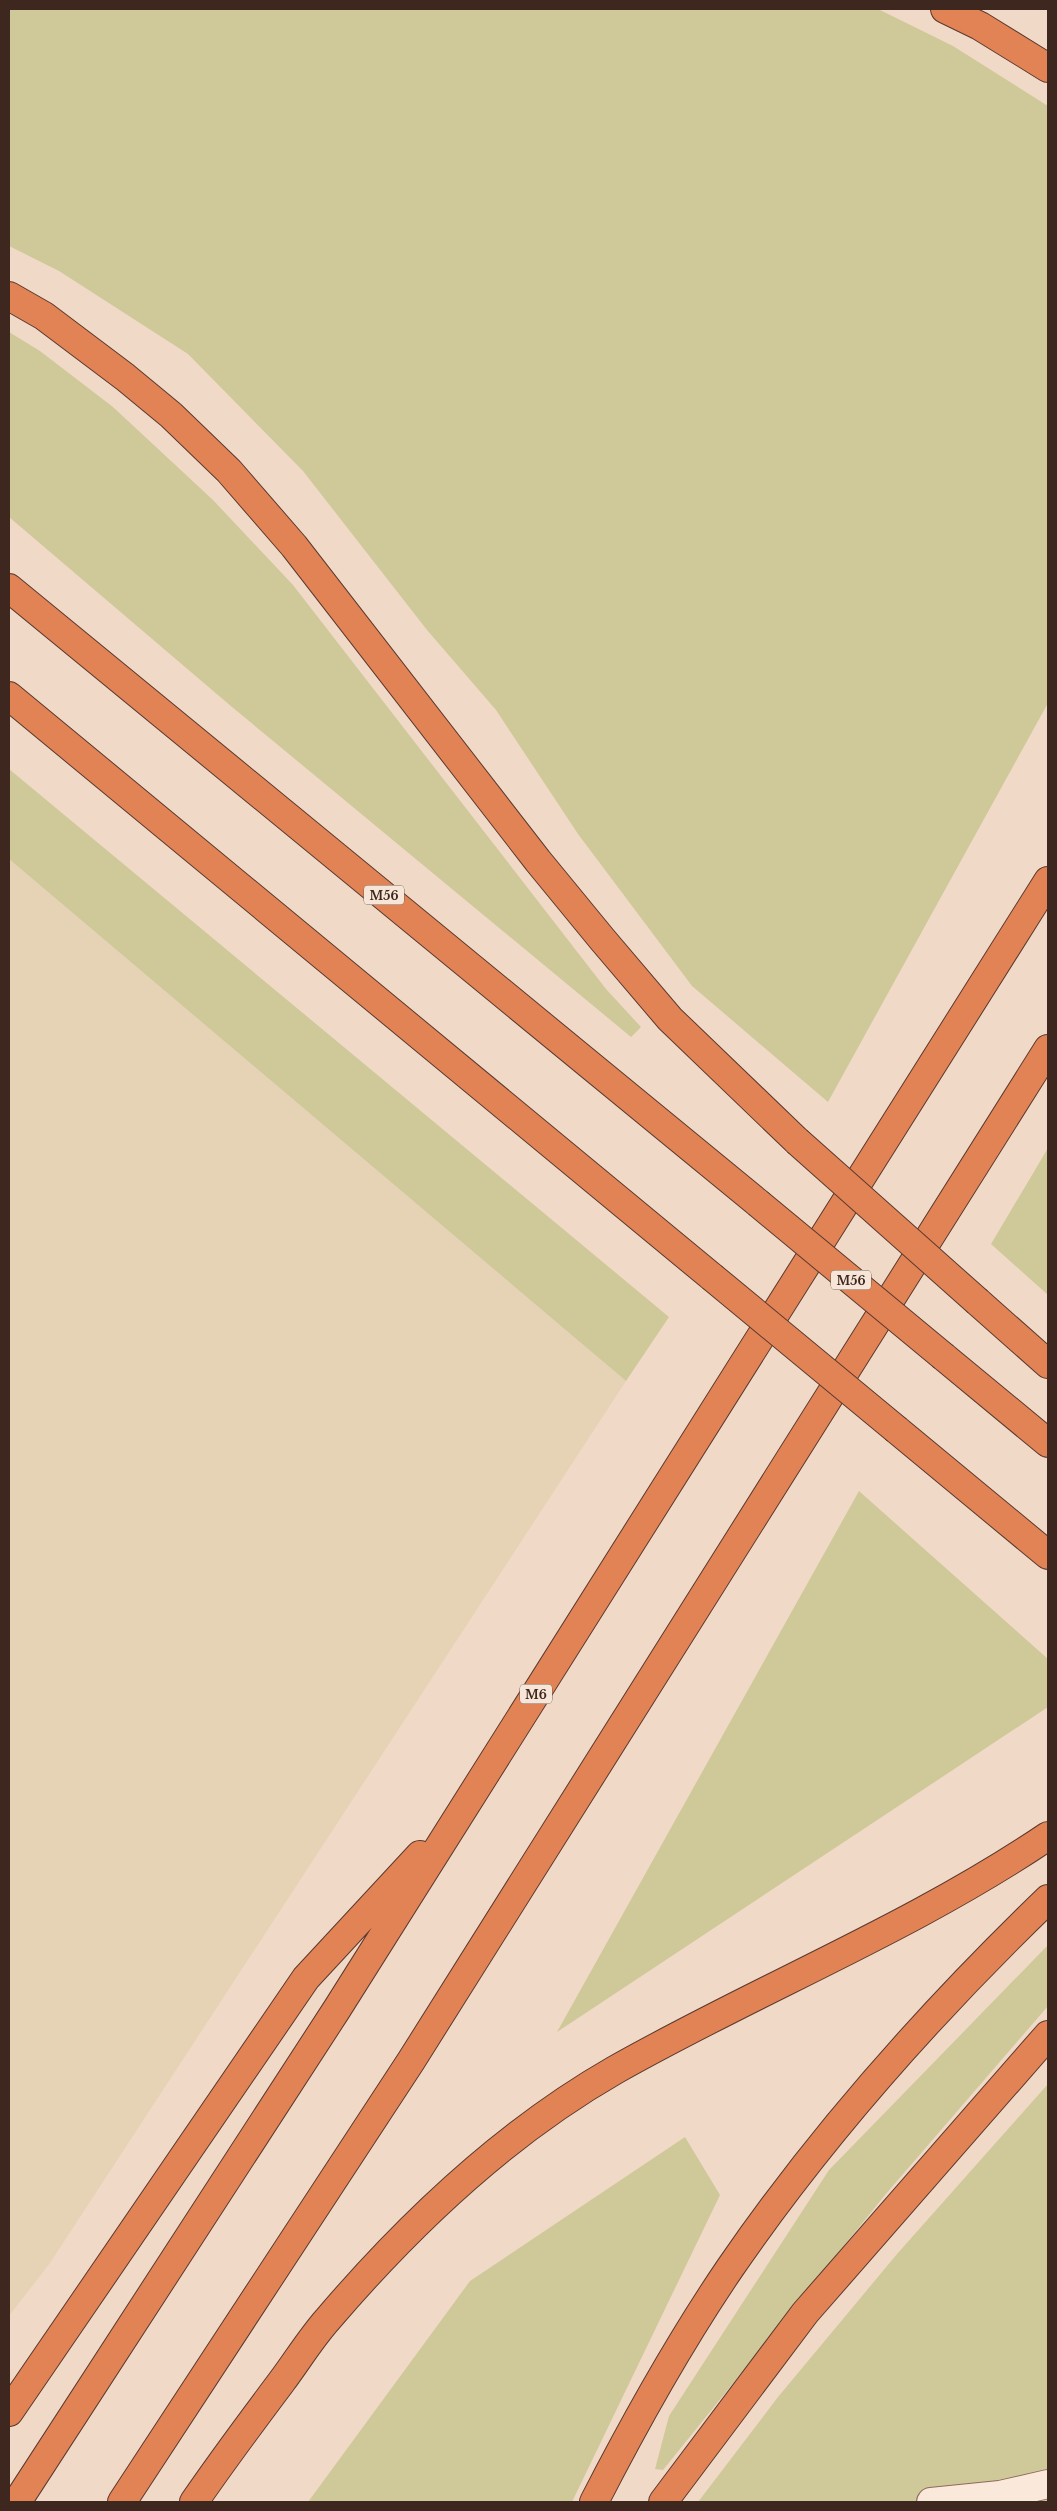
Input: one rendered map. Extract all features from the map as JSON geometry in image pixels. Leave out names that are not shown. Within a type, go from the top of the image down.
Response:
[{"type":"highway","points":[[945,9],[980,26],[1048,68]]},
{"type":"highway","points":[[9,296],[44,316],[125,377],[171,415],[229,471],[294,546],[538,861],[670,1019],[797,1141],[1048,1364]]},
{"type":"highway","name":"M56","points":[[9,588],[1048,1443]]},
{"type":"highway","points":[[9,696],[1048,1555]]},
{"type":"highway","name":"M6","points":[[17,2502],[337,2009],[1048,881]]},
{"type":"highway","points":[[122,2502],[416,2052],[1038,1073],[1048,1049]]},
{"type":"highway","points":[[9,2412],[306,1978],[465,1807]]},
{"type":"highway","points":[[194,2502],[326,2321],[391,2249],[443,2198],[525,2131],[614,2071],[940,1901],[1014,1859],[1048,1836]]},
{"type":"highway","points":[[594,2502],[678,2351],[730,2268],[774,2208],[840,2122],[927,2022],[1048,1899]]},
{"type":"highway","points":[[663,2502],[805,2312],[1048,2035]]},
{"type":"lane","points":[[932,2502],[1000,2495],[1048,2484]]},
{"type":"shaded area","points":[[9,9],[878,9],[953,46],[1048,106],[1048,703],[828,1102],[692,986],[578,834],[496,710],[427,630],[303,471],[188,354],[59,271],[9,246]]},
{"type":"shaded area","points":[[9,332],[40,351],[113,407],[213,500],[293,585],[606,989],[641,1027],[631,1037],[232,707],[9,517]]},
{"type":"shaded area","points":[[9,769],[669,1317],[626,1381],[9,859]]},
{"type":"shaded area","points":[[9,859],[626,1381],[50,2263],[9,2316]]},
{"type":"shaded area","points":[[1048,1148],[1048,1295],[991,1244]]},
{"type":"shaded area","points":[[859,1491],[1048,1659],[1048,1707],[557,2032]]},
{"type":"shaded area","points":[[1048,1945],[1048,2006],[885,2195],[663,2470],[655,2469],[669,2416],[829,2170]]},
{"type":"shaded area","points":[[1048,2084],[1048,2502],[698,2502],[778,2397],[897,2254]]},
{"type":"shaded area","points":[[685,2137],[720,2195],[572,2502],[308,2502],[470,2281]]}]
